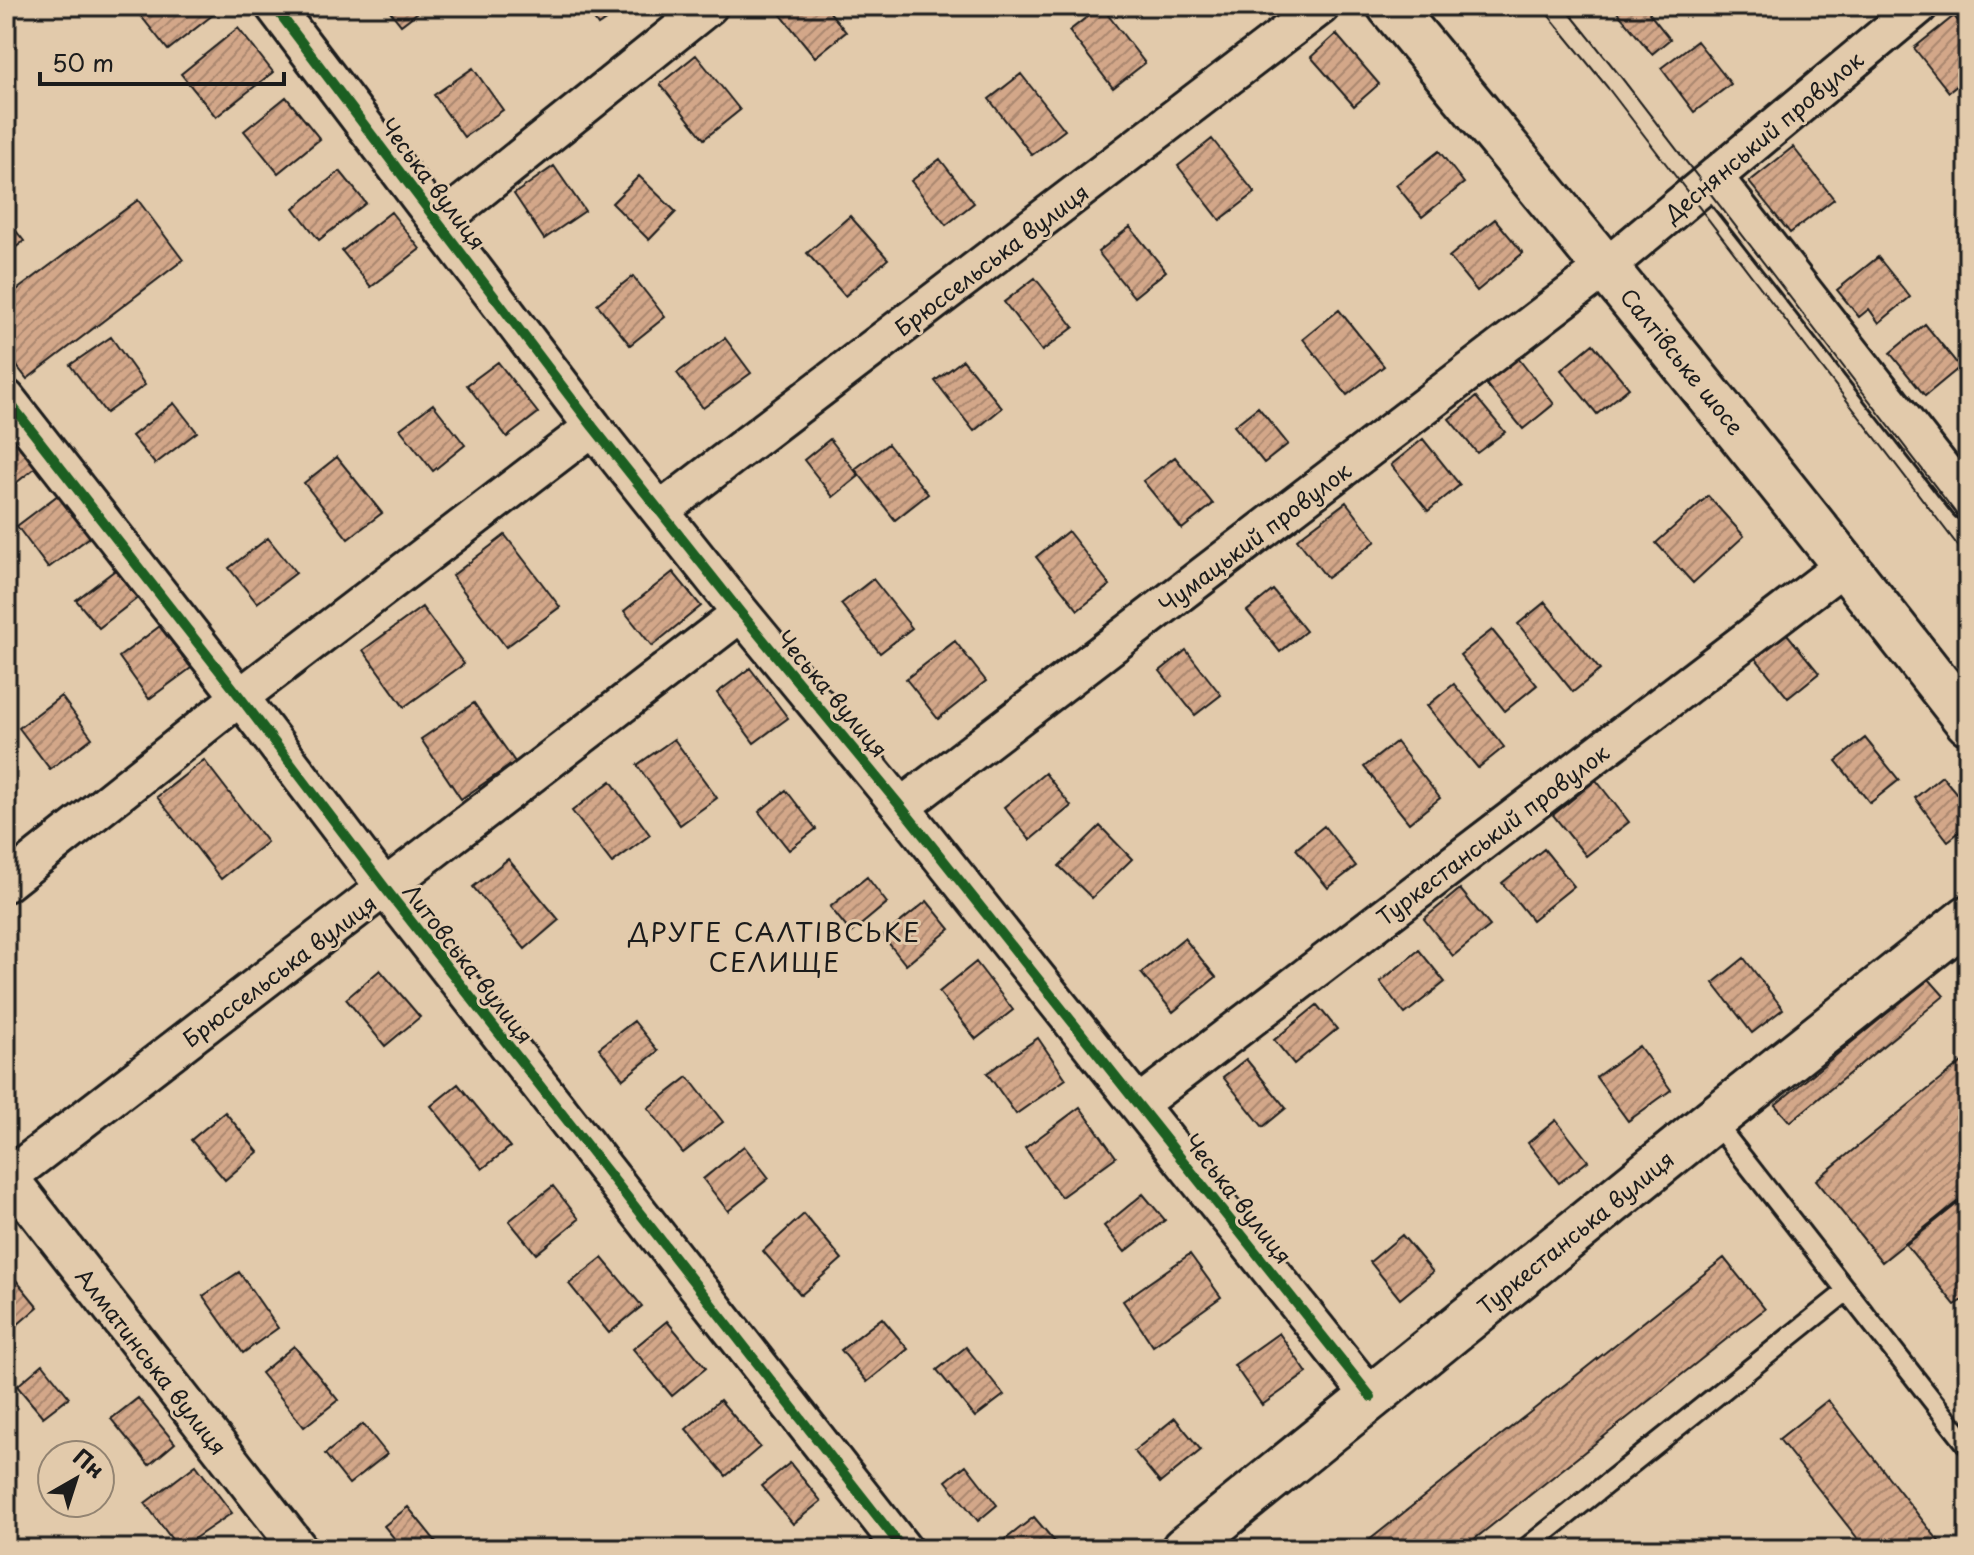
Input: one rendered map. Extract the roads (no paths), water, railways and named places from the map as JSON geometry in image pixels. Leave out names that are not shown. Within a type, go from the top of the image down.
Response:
[{"type":"street","name":"Чеська вулиця","points":[[274,6],[593,427],[901,807],[1371,1397]]},
{"type":"street","points":[[439,223],[709,6]]},
{"type":"street","name":"Брюссельська вулиця","points":[[660,511],[1321,6]]},
{"type":"street","name":"Салтівське шосе","points":[[1390,6],[1846,564],[1968,722]]},
{"type":"street","name":"Деснянський провулок","points":[[1606,267],[1919,6]]},
{"type":"street","points":[[1714,177],[1962,480]]},
{"type":"street","name":"Чумацький провулок","points":[[901,807],[1606,267]]},
{"type":"street","name":"Литовська вулиця","points":[[6,398],[903,1549]]},
{"type":"street","points":[[6,883],[240,697],[593,427]]},
{"type":"street","name":"Туркестанський провулок","points":[[1139,1104],[1846,564]]},
{"type":"street","name":"Брюссельська вулиця","points":[[7,1176],[741,613]]},
{"type":"street","name":"Туркестанська вулиця","points":[[1184,1549],[1713,1120],[1968,918]]},
{"type":"street","name":"Алматинська вулиця","points":[[7,1176],[299,1549]]},
{"type":"lane","points":[[1713,1120],[1968,1446]]},
{"type":"lane","points":[[1525,1549],[1847,1291]]},
{"type":"tram line","points":[[1541,6],[1608,88],[1968,559]]},
{"type":"tram line","points":[[1564,6],[1968,529]]},
{"type":"district","name":"ДРУГЕ САЛТІВСЬКЕ СЕЛИЩЕ","points":[[775,946]]}]
